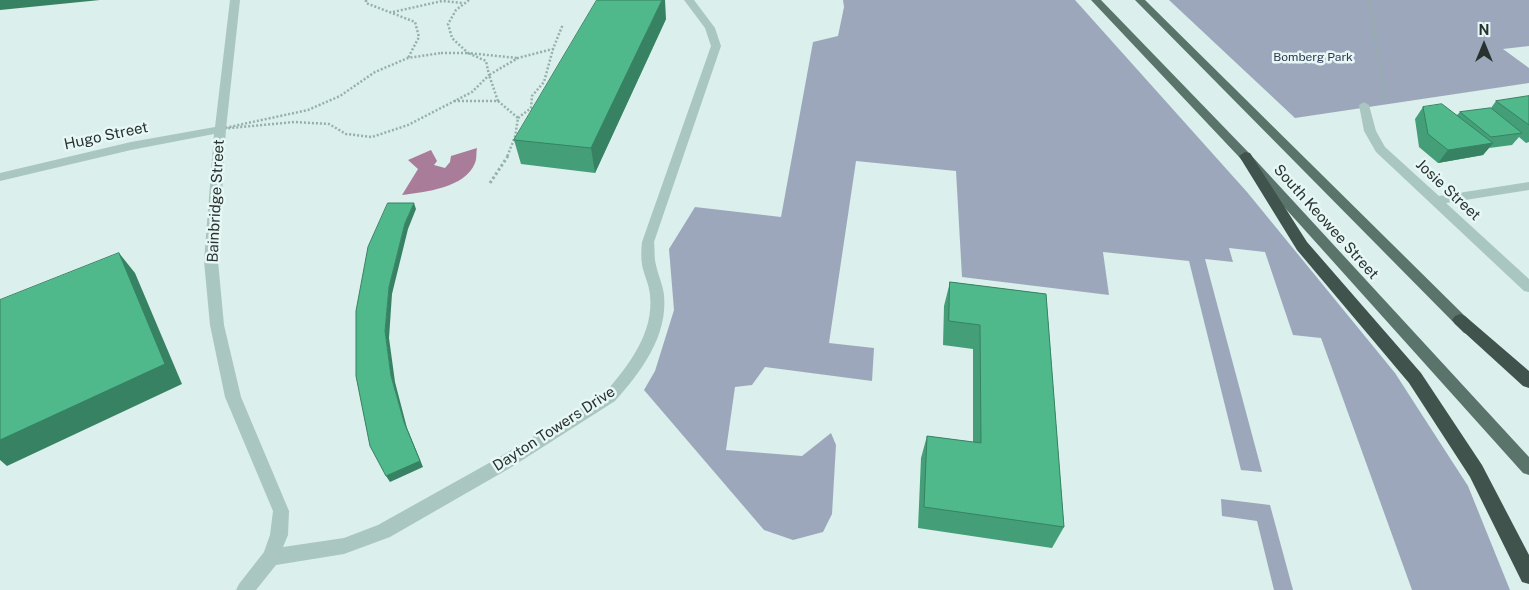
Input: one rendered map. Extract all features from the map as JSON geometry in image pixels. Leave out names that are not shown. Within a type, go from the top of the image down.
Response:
[{"type":"highway","points":[[1245,156],[1302,246],[1414,378],[1476,471],[1529,575]]},
{"type":"highway","points":[[1460,320],[1529,382]]},
{"type":"main road","name":"South Keowee Street","points":[[1096,0],[1245,156],[1529,468]]},
{"type":"main road","name":"South Keowee Street","points":[[1140,0],[1529,390]]},
{"type":"street","name":"Bainbridge Street","points":[[234,0],[220,129],[211,261],[217,325],[233,397],[281,511],[280,535],[271,557],[251,585],[245,590]]},
{"type":"street","name":"Dayton Towers Drive","points":[[271,557],[344,546],[384,531],[504,463],[610,396],[623,383],[645,350],[655,322],[657,296],[649,264],[648,242],[716,46],[710,28],[689,0]]},
{"type":"street","name":"Josie Street","points":[[1364,105],[1370,131],[1380,149],[1529,287]]},
{"type":"street","name":"Hugo Street","points":[[0,177],[131,146],[220,129]]},
{"type":"street","points":[[1435,201],[1529,186]]},
{"type":"path","points":[[366,0],[366,3],[415,22],[419,37],[408,58]]},
{"type":"path","points":[[469,0],[456,10],[448,24],[452,38],[468,53],[486,61],[498,101],[518,118]]},
{"type":"path","points":[[1364,105],[1385,96],[1369,0]]},
{"type":"path","points":[[393,12],[442,2],[465,4]]},
{"type":"path","points":[[490,183],[509,156],[517,132],[518,118],[531,108],[532,96],[544,82],[553,49],[563,24]]},
{"type":"path","points":[[220,129],[294,122],[329,124],[346,134],[372,137],[408,125],[454,102],[472,92],[489,75],[518,58],[553,49]]},
{"type":"path","points":[[220,129],[308,110],[340,96],[375,72],[408,58],[441,53],[468,53],[518,58]]},
{"type":"path","points":[[454,102],[498,101]]},
{"type":"green space","points":[[843,0],[1075,0],[1247,192],[1395,373],[1468,486],[1510,590],[1412,590],[1321,338],[1293,335],[1265,252],[1229,248],[1233,262],[1205,259],[1262,472],[1241,470],[1189,261],[1103,252],[1109,295],[962,277],[956,171],[856,161],[829,343],[874,348],[872,381],[765,367],[752,385],[735,387],[726,450],[802,456],[831,433],[836,445],[832,514],[823,532],[793,540],[764,530],[644,390],[655,371],[674,310],[669,249],[695,207],[781,217],[813,42],[838,36],[844,7]]},
{"type":"green space","name":"Bomberg Park","points":[[1169,0],[1529,0],[1529,46],[1503,49],[1529,68],[1529,83],[1295,118]]},
{"type":"green space","points":[[1221,499],[1270,505],[1293,590],[1274,590],[1257,521],[1222,516]]},
{"type":"shaded area","points":[[477,148],[475,163],[463,178],[433,190],[402,195],[418,169],[408,160],[431,150],[437,161],[434,165],[445,168],[450,162],[451,156]]},
{"type":"building","points":[[597,0],[662,0],[591,148],[514,140]]},
{"type":"building","points":[[1529,96],[1529,125],[1496,101]]},
{"type":"building","points":[[1442,104],[1493,143],[1448,150],[1428,134],[1423,107]]},
{"type":"building","points":[[1491,108],[1522,133],[1491,137],[1460,112]]},
{"type":"building","points":[[388,203],[414,203],[405,223],[389,287],[385,331],[391,376],[404,422],[420,461],[386,476],[370,446],[356,376],[356,311],[368,247]]},
{"type":"building","points":[[119,253],[165,364],[0,440],[0,300]]},
{"type":"building","points":[[950,282],[1046,294],[1064,527],[924,507],[927,436],[981,443],[980,325],[949,321]]}]
